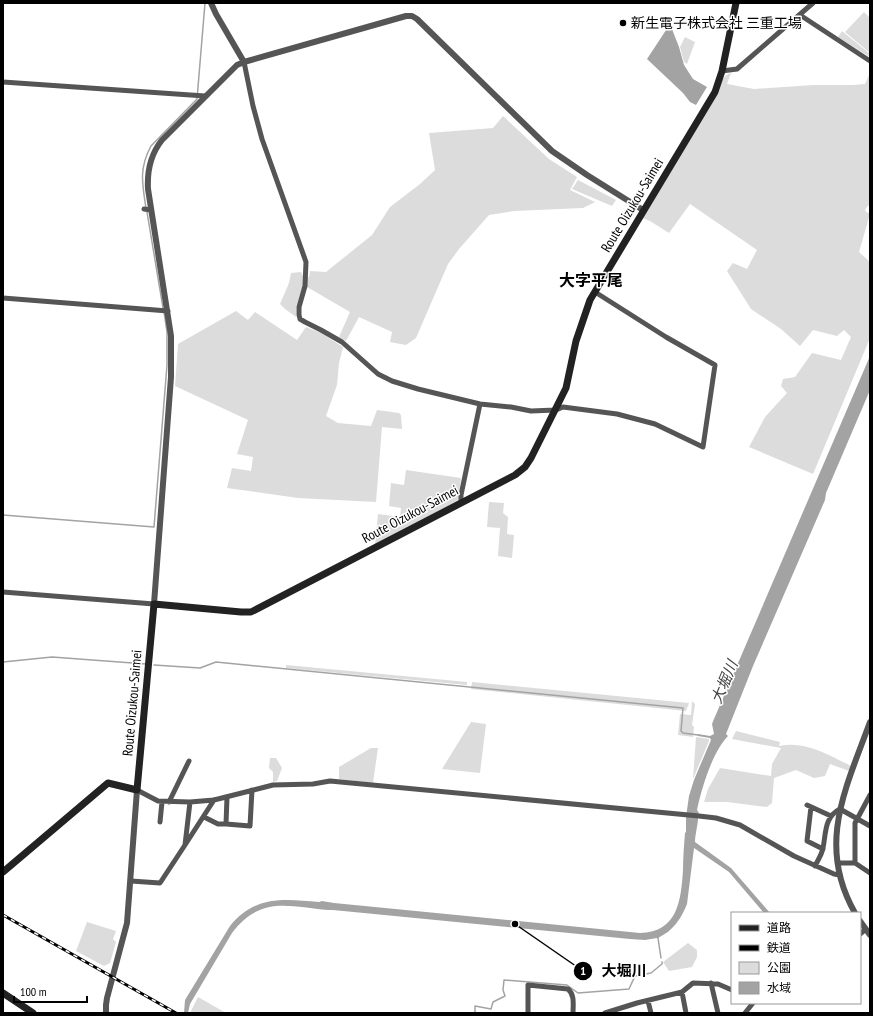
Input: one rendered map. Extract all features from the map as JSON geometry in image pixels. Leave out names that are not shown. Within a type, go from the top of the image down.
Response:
[{"type":"main road","name":"Route Oizukou-Saimei","points":[[137,790],[154,604],[251,612],[515,475],[525,467],[556,410],[566,388],[576,341],[588,304],[614,262],[643,210],[712,98],[722,71],[736,3]]},
{"type":"main road","points":[[3,872],[108,783],[137,790]]},
{"type":"main road","points":[[3,993],[33,1013]]},
{"type":"street","points":[[211,3],[244,62],[256,120],[306,262],[305,286],[299,307],[300,319],[342,342],[378,374],[392,381],[480,404],[532,411],[556,410],[563,407],[617,414],[655,424],[703,447],[715,366],[595,292]]},
{"type":"street","points":[[722,71],[737,69],[814,3]]},
{"type":"street","points":[[800,14],[870,61]]},
{"type":"street","points":[[3,592],[154,604],[171,377],[171,336],[165,311],[148,209],[148,167],[162,140],[200,96],[236,65],[406,16],[412,16],[548,148],[576,168],[643,210]]},
{"type":"street","points":[[3,82],[200,96]]},
{"type":"street","points":[[3,298],[165,311]]},
{"type":"street","points":[[461,503],[461,495],[480,404]]},
{"type":"street","points":[[854,912],[847,898],[840,875],[836,838],[840,809],[870,722]]},
{"type":"street","points":[[169,802],[189,761]]},
{"type":"street","points":[[106,1013],[107,998],[127,923],[137,790],[150,798],[162,802],[190,802],[214,800],[273,785],[313,784],[330,781],[716,818],[740,825],[794,856],[834,874],[840,875]]},
{"type":"street","points":[[204,817],[218,824],[250,826],[252,790]]},
{"type":"street","points":[[855,864],[855,822],[870,795]]},
{"type":"street","points":[[226,824],[227,797]]},
{"type":"street","points":[[131,881],[160,883],[214,800]]},
{"type":"street","points":[[160,822],[162,802]]},
{"type":"street","points":[[185,846],[190,802]]},
{"type":"street","points":[[823,849],[807,842],[809,806],[830,816]]},
{"type":"street","points":[[815,866],[823,849],[824,831],[830,816],[840,809]]},
{"type":"street","points":[[840,809],[870,826]]},
{"type":"street","points":[[838,863],[855,864],[870,873]]},
{"type":"street","points":[[861,922],[870,934]]},
{"type":"street","points":[[861,933],[866,929]]},
{"type":"street","points":[[605,1013],[619,1011],[637,1003],[682,992],[693,983],[718,984],[731,990]]},
{"type":"street","points":[[711,983],[718,1013]]},
{"type":"street","points":[[528,1013],[528,985],[568,989],[573,996],[573,1013]]},
{"type":"street","points":[[682,992],[686,1013]]},
{"type":"street","points":[[648,1001],[651,1013]]},
{"type":"street","points":[[745,1013],[752,1004]]},
{"type":"green space","points":[[864,12],[870,18],[870,53],[845,32]]},
{"type":"green space","points":[[842,31],[870,54],[870,57],[838,37]]},
{"type":"green space","points":[[685,37],[695,42],[687,64],[684,62],[680,47]]},
{"type":"green space","points":[[731,73],[727,84],[754,89],[813,85],[865,84],[869,75],[870,76],[870,204],[865,211],[870,214],[859,252],[870,262],[870,338],[813,474],[749,447],[765,417],[787,393],[781,386],[783,379],[795,377],[812,353],[841,360],[851,337],[844,330],[837,336],[813,330],[800,346],[781,329],[751,309],[727,271],[733,263],[747,269],[757,250],[690,204],[669,233],[650,221],[642,218],[719,92],[724,78]]},
{"type":"green space","points":[[503,116],[549,159],[577,177],[570,190],[595,202],[583,208],[514,211],[489,215],[448,264],[416,338],[406,345],[390,342],[392,332],[359,317],[346,341],[339,337],[350,312],[307,287],[302,288],[296,307],[296,317],[280,304],[289,283],[291,273],[301,272],[304,278],[309,277],[310,271],[326,272],[372,235],[390,207],[420,184],[435,170],[429,133],[493,128]]},
{"type":"green space","points":[[578,180],[616,200],[612,206],[572,189]]},
{"type":"green space","points":[[236,311],[248,320],[255,312],[297,340],[306,327],[321,333],[343,347],[339,363],[337,385],[326,416],[338,423],[371,426],[377,410],[399,413],[401,415],[402,429],[382,427],[376,502],[298,498],[227,488],[232,468],[251,471],[253,457],[237,454],[248,420],[175,386],[178,344]]},
{"type":"green space","points":[[406,470],[461,478],[458,501],[375,545],[378,514],[400,517],[401,508],[389,506],[391,483],[404,485]]},
{"type":"green space","points":[[489,502],[504,503],[503,513],[508,517],[507,534],[514,535],[512,558],[498,556],[500,528],[487,527]]},
{"type":"green space","points":[[286,665],[467,682],[467,685],[286,668]]},
{"type":"green space","points":[[472,682],[689,703],[686,711],[471,689]]},
{"type":"green space","points":[[692,701],[695,704],[692,725],[694,727],[693,737],[678,735],[680,714],[691,715]]},
{"type":"green space","points":[[471,722],[486,724],[480,773],[442,769]]},
{"type":"green space","points":[[736,731],[780,742],[779,746],[798,745],[807,747],[825,753],[851,766],[849,771],[830,764],[825,776],[814,778],[796,770],[774,778],[772,803],[767,807],[727,802],[704,802],[708,789],[720,768],[771,776],[772,764],[781,748],[732,739]]},
{"type":"green space","points":[[696,737],[709,739],[709,741],[693,779]]},
{"type":"green space","points":[[371,748],[378,748],[373,783],[339,779],[339,767]]},
{"type":"green space","points":[[270,758],[276,758],[282,768],[277,781],[273,782],[273,772],[269,768]]},
{"type":"green space","points":[[87,922],[116,931],[113,939],[116,942],[110,963],[104,966],[76,951]]},
{"type":"green space","points":[[688,943],[697,950],[697,957],[692,967],[669,971],[663,962]]},
{"type":"green space","points":[[198,997],[226,1013],[190,1013]]},
{"type":"water","points":[[670,24],[684,65],[693,79],[707,87],[696,105],[690,102],[683,93],[647,59]]},
{"type":"water","points":[[870,356],[870,390],[826,493],[825,500],[753,666],[726,734],[728,736],[722,743],[712,761],[697,810],[699,813],[695,842],[731,868],[769,912],[763,912],[729,872],[694,848],[687,904],[682,915],[675,924],[657,939],[630,939],[301,907],[276,906],[265,908],[254,913],[243,921],[232,933],[190,1004],[188,1013],[184,1013],[185,1000],[230,926],[250,909],[271,901],[322,901],[640,933],[653,931],[662,927],[670,921],[679,903],[689,796],[711,740],[710,738],[698,736],[698,734],[710,736],[714,734],[712,724]]},
{"type":"waterway","points":[[146,208],[142,176],[147,154],[151,146],[197,99],[205,3]]},
{"type":"waterway","points":[[147,212],[163,308]]},
{"type":"waterway","points":[[3,515],[154,527],[167,365],[167,332],[164,312]]},
{"type":"waterway","points":[[3,662],[52,657],[146,664]]},
{"type":"waterway","points":[[154,665],[200,668],[216,662],[683,708],[681,731],[683,733],[698,735]]},
{"type":"waterway","points":[[658,938],[661,958]]},
{"type":"waterway","points":[[475,1013],[475,1006],[491,1009],[493,1002],[505,996],[503,990],[504,980],[567,985],[578,993],[629,989],[635,976],[651,973],[662,964],[662,962]]},
{"type":"railway","points":[[3,915],[176,1013]]},
{"type":"place","name":"新生電子株式会社 三重工場","points":[[623,23]]},
{"type":"place","name":"大堀川","points":[[515,924]]},
{"type":"district","name":"大字平尾","points":[[591,280]]}]
